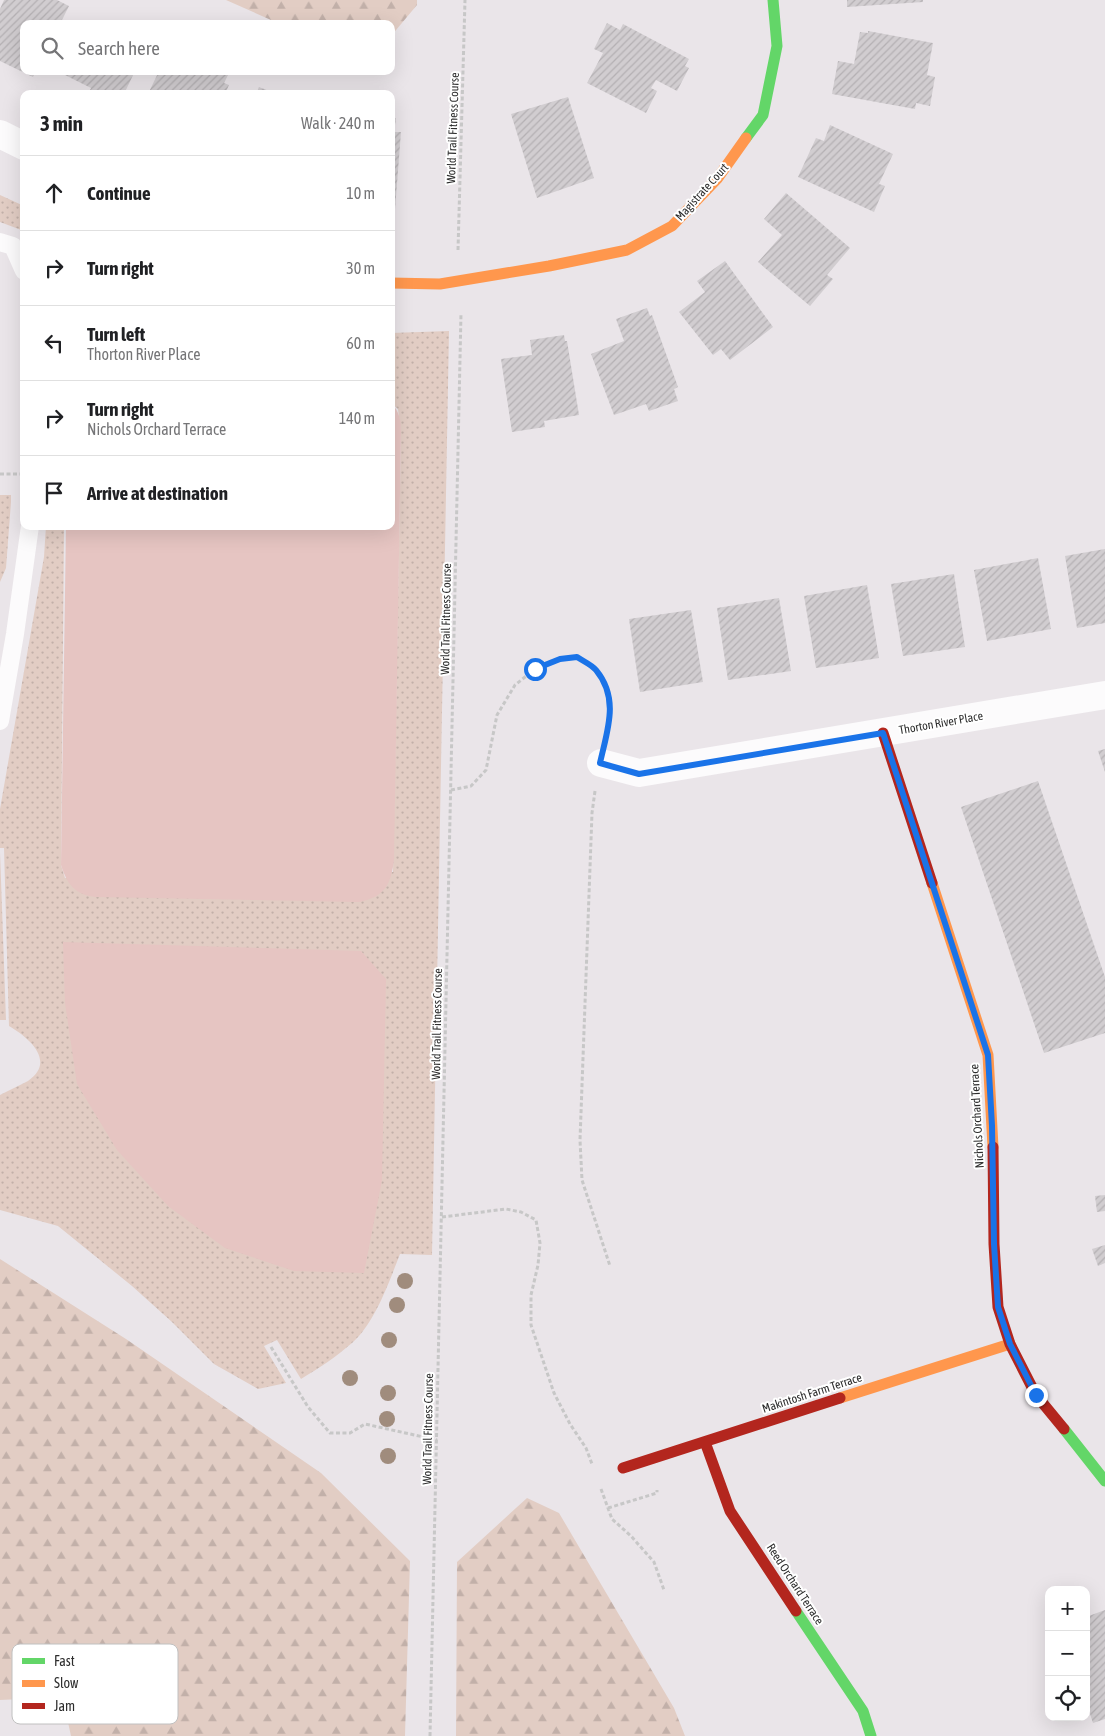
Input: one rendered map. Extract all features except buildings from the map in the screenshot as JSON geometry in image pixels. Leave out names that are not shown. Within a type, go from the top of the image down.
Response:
[{"type":"street","name":"Magistrate Court","points":[[395,283],[440,284],[558,264],[626,250],[672,226],[717,179],[763,115],[778,46],[773,0]]},
{"type":"street","points":[[0,134],[20,144]]},
{"type":"street","name":"Thorton River Place","points":[[600,763],[639,774],[1105,695]]},
{"type":"street","name":"Nichols Orchard Terrace","points":[[883,733],[988,1055],[998,1307],[1010,1344],[1036,1395],[1105,1482]]},
{"type":"street","name":"Makintosh Farm Terrace","points":[[623,1468],[1010,1344]]},
{"type":"street","name":"Reed Orchard Terrace","points":[[705,1442],[730,1511],[862,1711],[870,1736]]},
{"type":"lane","points":[[0,242],[13,246],[20,261]]},
{"type":"lane","points":[[0,721],[16,634],[29,530]]},
{"type":"path","name":"World Trail Fitness Course","points":[[458,256],[465,0]]},
{"type":"path","name":"World Trail Fitness Course","points":[[430,1736],[461,313]]},
{"type":"path","points":[[0,474],[20,474]]},
{"type":"path","points":[[451,790],[471,786],[486,770],[497,715],[514,685],[535,669],[560,659],[577,657],[596,670],[610,692],[610,718],[592,813],[580,1140],[582,1180],[610,1266]]},
{"type":"path","points":[[442,1217],[506,1209],[521,1212],[536,1220],[540,1243],[538,1265],[531,1295],[531,1325],[554,1393],[570,1424],[586,1448],[592,1465]]},
{"type":"path","points":[[272,1348],[308,1407],[330,1433],[350,1434],[365,1424],[437,1440]]},
{"type":"path","points":[[599,1482],[612,1519],[631,1536],[654,1562],[664,1590]]},
{"type":"green space","points":[[226,0],[417,0],[417,5],[395,31],[395,20],[271,20]]},
{"type":"green space","points":[[0,195],[20,204],[20,230],[0,222]]},
{"type":"green space","points":[[449,331],[432,1255],[400,1254],[368,1325],[340,1353],[301,1379],[277,1340],[264,1346],[286,1383],[258,1389],[214,1364],[132,1286],[58,1226],[0,1210],[0,1095],[28,1081],[40,1066],[40,1058],[31,1043],[9,1026],[4,848],[0,848],[0,809],[44,557],[46,530],[64,530],[61,865],[65,878],[393,872],[401,433],[398,409],[395,406],[395,333]]},
{"type":"green space","points":[[0,495],[11,495],[11,502],[6,568],[0,582]]},
{"type":"green space","points":[[0,852],[6,1020],[0,1020]]},
{"type":"green space","points":[[0,1259],[126,1339],[321,1473],[410,1561],[405,1736],[71,1736],[68,1724],[178,1724],[178,1644],[12,1644],[12,1699],[0,1700]]},
{"type":"green space","points":[[527,1498],[559,1513],[674,1708],[685,1736],[456,1736],[457,1562]]},
{"type":"shaded area","points":[[395,409],[401,425],[401,433],[394,860],[391,876],[385,888],[375,897],[359,902],[96,897],[77,891],[69,883],[61,865],[66,530],[395,530]]},
{"type":"shaded area","points":[[63,942],[361,951],[386,979],[382,1180],[364,1273],[294,1271],[225,1248],[168,1206],[117,1150],[77,1084],[65,1003]]},
{"type":"traffic: fast","points":[[746,138],[763,115],[777,46],[773,0]]},
{"type":"traffic: fast","points":[[1064,1429],[1105,1481]]},
{"type":"traffic: fast","points":[[796,1611],[863,1711],[871,1736]]},
{"type":"traffic: slow","points":[[395,283],[440,284],[549,266],[627,250],[672,226],[717,179],[746,138]]},
{"type":"traffic: slow","points":[[932,883],[988,1055],[993,1147]]},
{"type":"traffic: slow","points":[[840,1398],[1010,1344]]},
{"type":"traffic: jam","points":[[883,733],[932,883]]},
{"type":"traffic: jam","points":[[993,1147],[994,1244],[998,1307],[1010,1344],[1036,1395],[1064,1429]]},
{"type":"traffic: jam","points":[[623,1468],[840,1398]]},
{"type":"traffic: jam","points":[[705,1442],[730,1511],[796,1611]]},
{"type":"route","points":[[535,669],[560,659],[577,657],[596,670],[610,692],[610,718],[600,763],[639,774],[883,733],[988,1055],[998,1307],[1010,1344],[1036,1395]]}]
